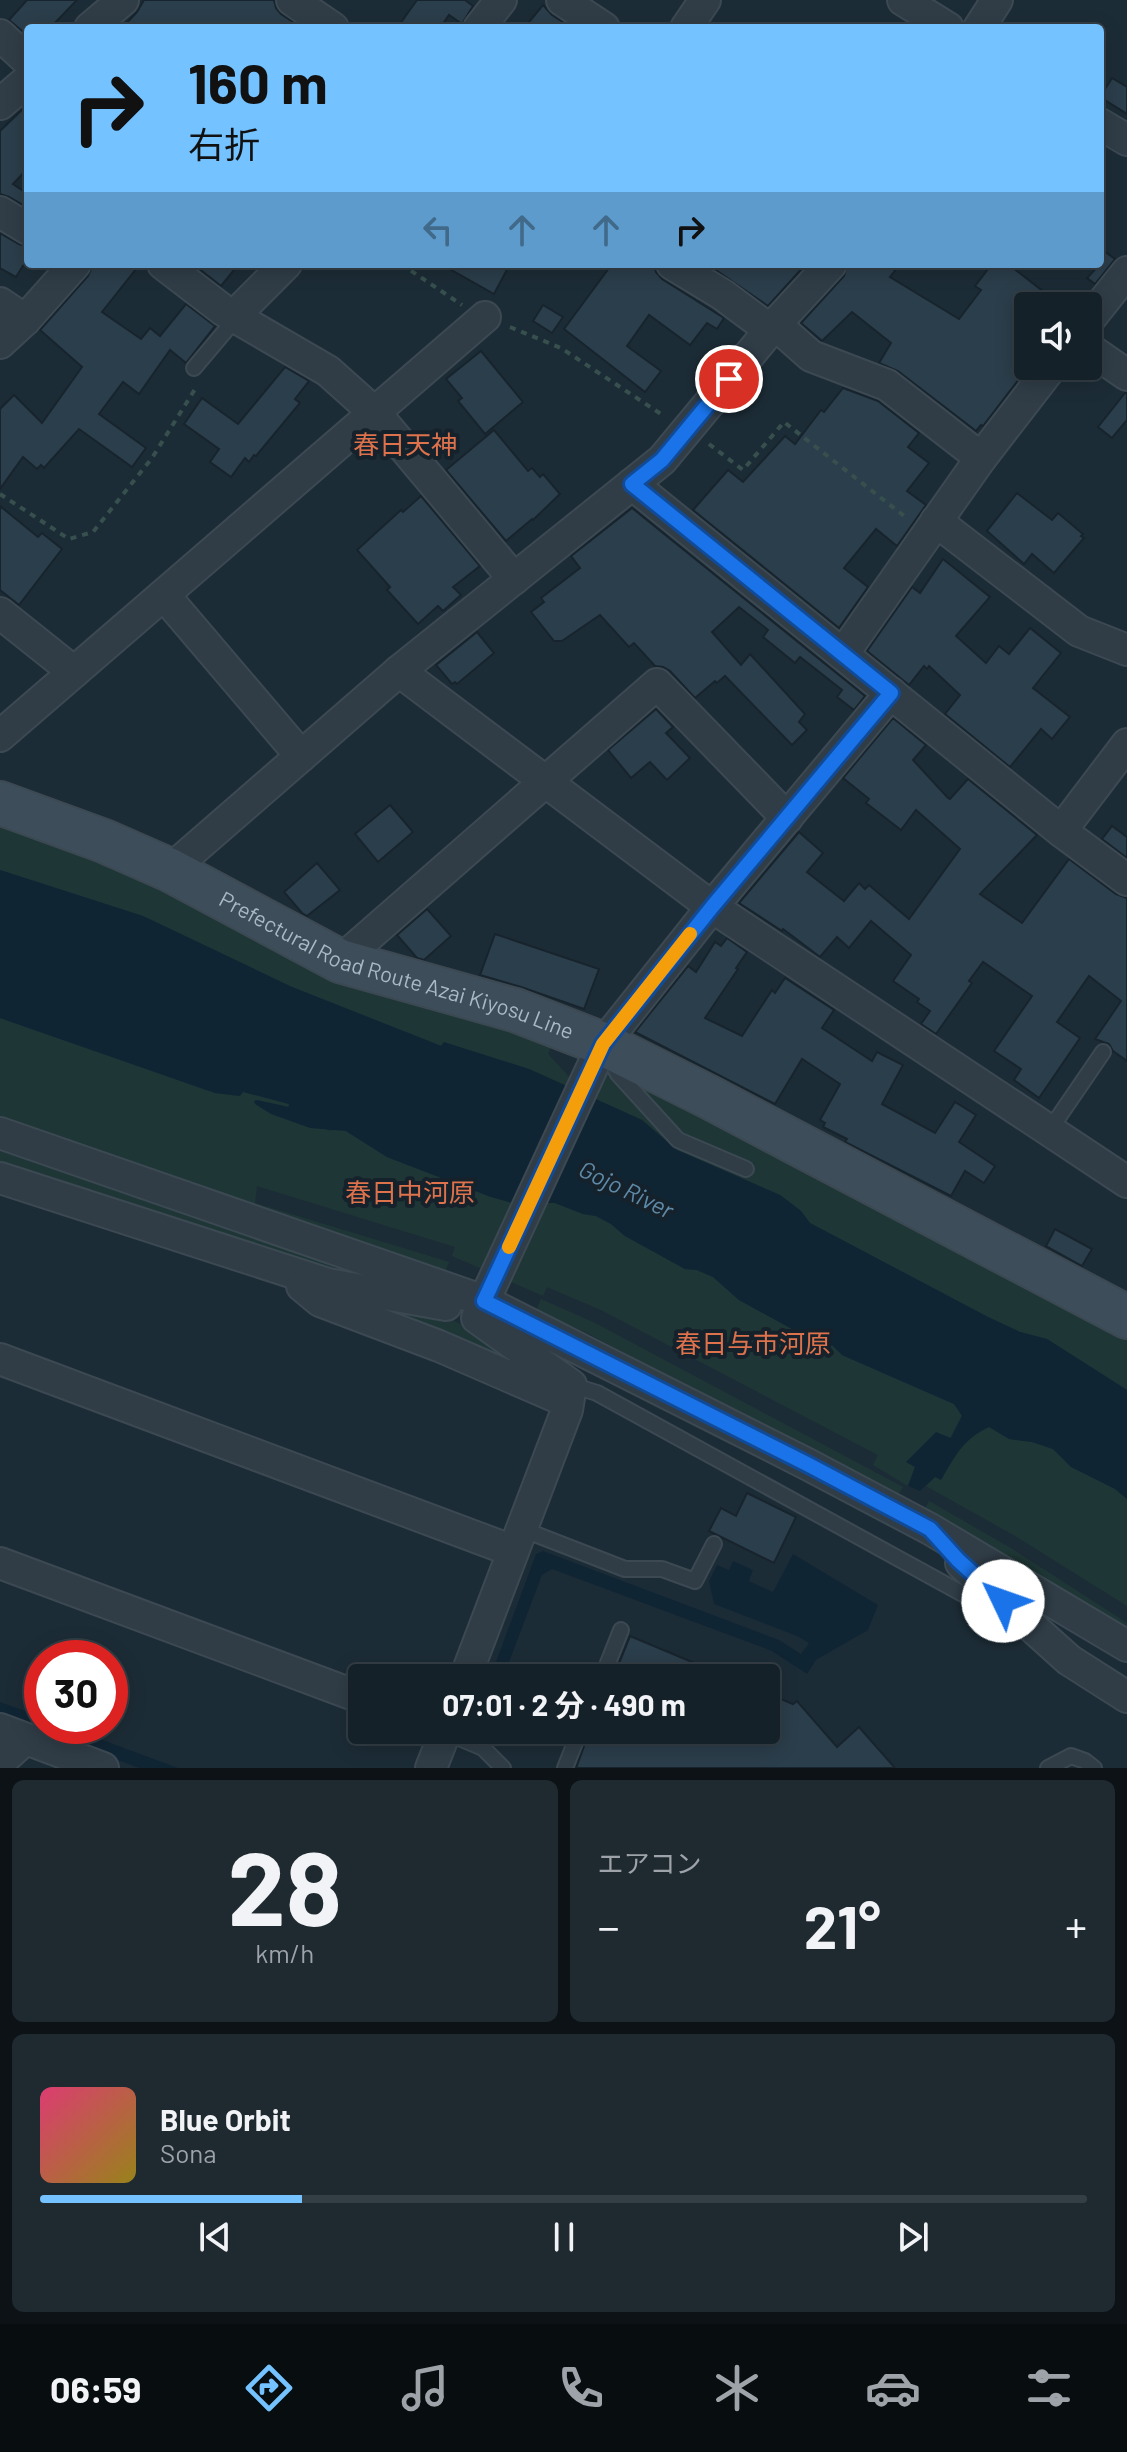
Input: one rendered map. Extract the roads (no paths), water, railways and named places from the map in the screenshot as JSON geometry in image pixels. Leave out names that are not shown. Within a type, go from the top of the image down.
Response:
[{"type":"main road","name":"Prefectural Road Route Azai Kiyosu Line","points":[[0,803],[104,841],[170,870],[340,961],[515,1010],[1123,1307]]},
{"type":"street","points":[[95,24],[123,0]]},
{"type":"street","points":[[292,0],[319,24]]},
{"type":"street","points":[[482,24],[500,0]]},
{"type":"street","points":[[562,0],[598,24]]},
{"type":"street","points":[[689,24],[705,0]]},
{"type":"street","points":[[903,0],[942,24]]},
{"type":"street","points":[[982,24],[997,0]]},
{"type":"street","points":[[0,35],[24,57]]},
{"type":"street","points":[[0,104],[24,83]]},
{"type":"street","points":[[1104,126],[1127,140]]},
{"type":"street","points":[[0,212],[24,227]]},
{"type":"street","points":[[0,343],[12,311],[70,268]]},
{"type":"street","points":[[168,268],[223,310],[328,371],[375,413],[514,579]]},
{"type":"street","points":[[236,316],[282,268]]},
{"type":"street","points":[[679,268],[773,327],[811,356],[887,385],[981,458]]},
{"type":"street","points":[[170,870],[399,671],[662,460],[773,327],[827,268]]},
{"type":"street","points":[[1102,303],[1127,272]]},
{"type":"street","points":[[0,736],[485,317]]},
{"type":"street","points":[[1102,358],[1127,375]]},
{"type":"street","points":[[843,654],[981,458],[1041,380]]},
{"type":"street","points":[[632,484],[1061,831],[1127,880]]},
{"type":"street","points":[[936,521],[1079,631],[1127,650]]},
{"type":"street","points":[[164,595],[301,756]]},
{"type":"street","points":[[0,613],[74,672]]},
{"type":"street","points":[[399,671],[712,907],[1127,1182]]},
{"type":"street","points":[[340,961],[657,684],[787,818]]},
{"type":"street","points":[[484,1303],[599,1053],[712,907],[891,693]]},
{"type":"street","points":[[1061,831],[1127,744]]},
{"type":"street","points":[[0,1133],[484,1303],[930,1529],[1127,1646]]},
{"type":"street","points":[[0,1178],[328,1284],[440,1302],[484,1303],[570,1394]]},
{"type":"street","points":[[279,1267],[320,1301],[570,1394]]},
{"type":"street","points":[[0,1359],[518,1540]]},
{"type":"street","points":[[470,1664],[570,1394]]},
{"type":"street","points":[[930,1529],[958,1560],[1069,1660],[1127,1697]]},
{"type":"street","points":[[0,1563],[348,1693]]},
{"type":"street","points":[[0,1762],[12,1734],[103,1768]]},
{"type":"street","points":[[431,1768],[440,1744]]},
{"type":"lane","points":[[197,374],[236,316]]},
{"type":"lane","points":[[1049,1131],[1103,1052]]},
{"type":"lane","points":[[599,1053],[678,1140],[746,1169]]},
{"type":"lane","points":[[570,1394],[597,1393],[1049,1642]]},
{"type":"lane","points":[[518,1540],[625,1569],[662,1569],[695,1581],[714,1544]]},
{"type":"lane","points":[[608,1664],[621,1630]]},
{"type":"lane","points":[[474,1744],[496,1758],[503,1768]]},
{"type":"lane","points":[[565,1768],[574,1744]]},
{"type":"lane","points":[[1048,1768],[1071,1756],[1094,1768]]},
{"type":"water","name":"Gojo River","points":[[0,870],[143,916],[292,987],[441,1046],[444,1042],[529,1069],[642,1120],[677,1150],[780,1195],[801,1211],[810,1223],[988,1317],[1020,1332],[1047,1339],[1127,1390],[1127,1499],[1115,1489],[1071,1467],[1053,1449],[1009,1439],[989,1427],[966,1443],[941,1480],[935,1477],[920,1491],[908,1486],[915,1467],[906,1462],[936,1432],[951,1438],[962,1416],[954,1404],[842,1355],[833,1346],[801,1334],[739,1300],[713,1277],[685,1269],[596,1216],[555,1203],[512,1203],[491,1197],[387,1157],[346,1131],[310,1128],[271,1114],[254,1101],[289,1107],[289,1104],[243,1092],[240,1096],[215,1093],[0,1018]]},
{"type":"water","points":[[543,1551],[779,1640],[801,1654],[809,1643],[797,1636],[714,1604],[709,1581],[717,1565],[729,1570],[733,1561],[753,1570],[749,1581],[773,1592],[793,1554],[878,1605],[868,1630],[816,1660],[807,1674],[772,1651],[552,1569],[542,1575],[508,1664],[495,1664],[536,1554]]},
{"type":"water","points":[[0,1702],[24,1711],[24,1725],[0,1716]]},
{"type":"water","points":[[75,1744],[113,1744],[178,1768],[139,1768]]},
{"type":"district","name":"春日天神","points":[[405,445]]},
{"type":"district","name":"春日中河原","points":[[410,1193]]},
{"type":"district","name":"春日与市河原","points":[[753,1344]]}]
